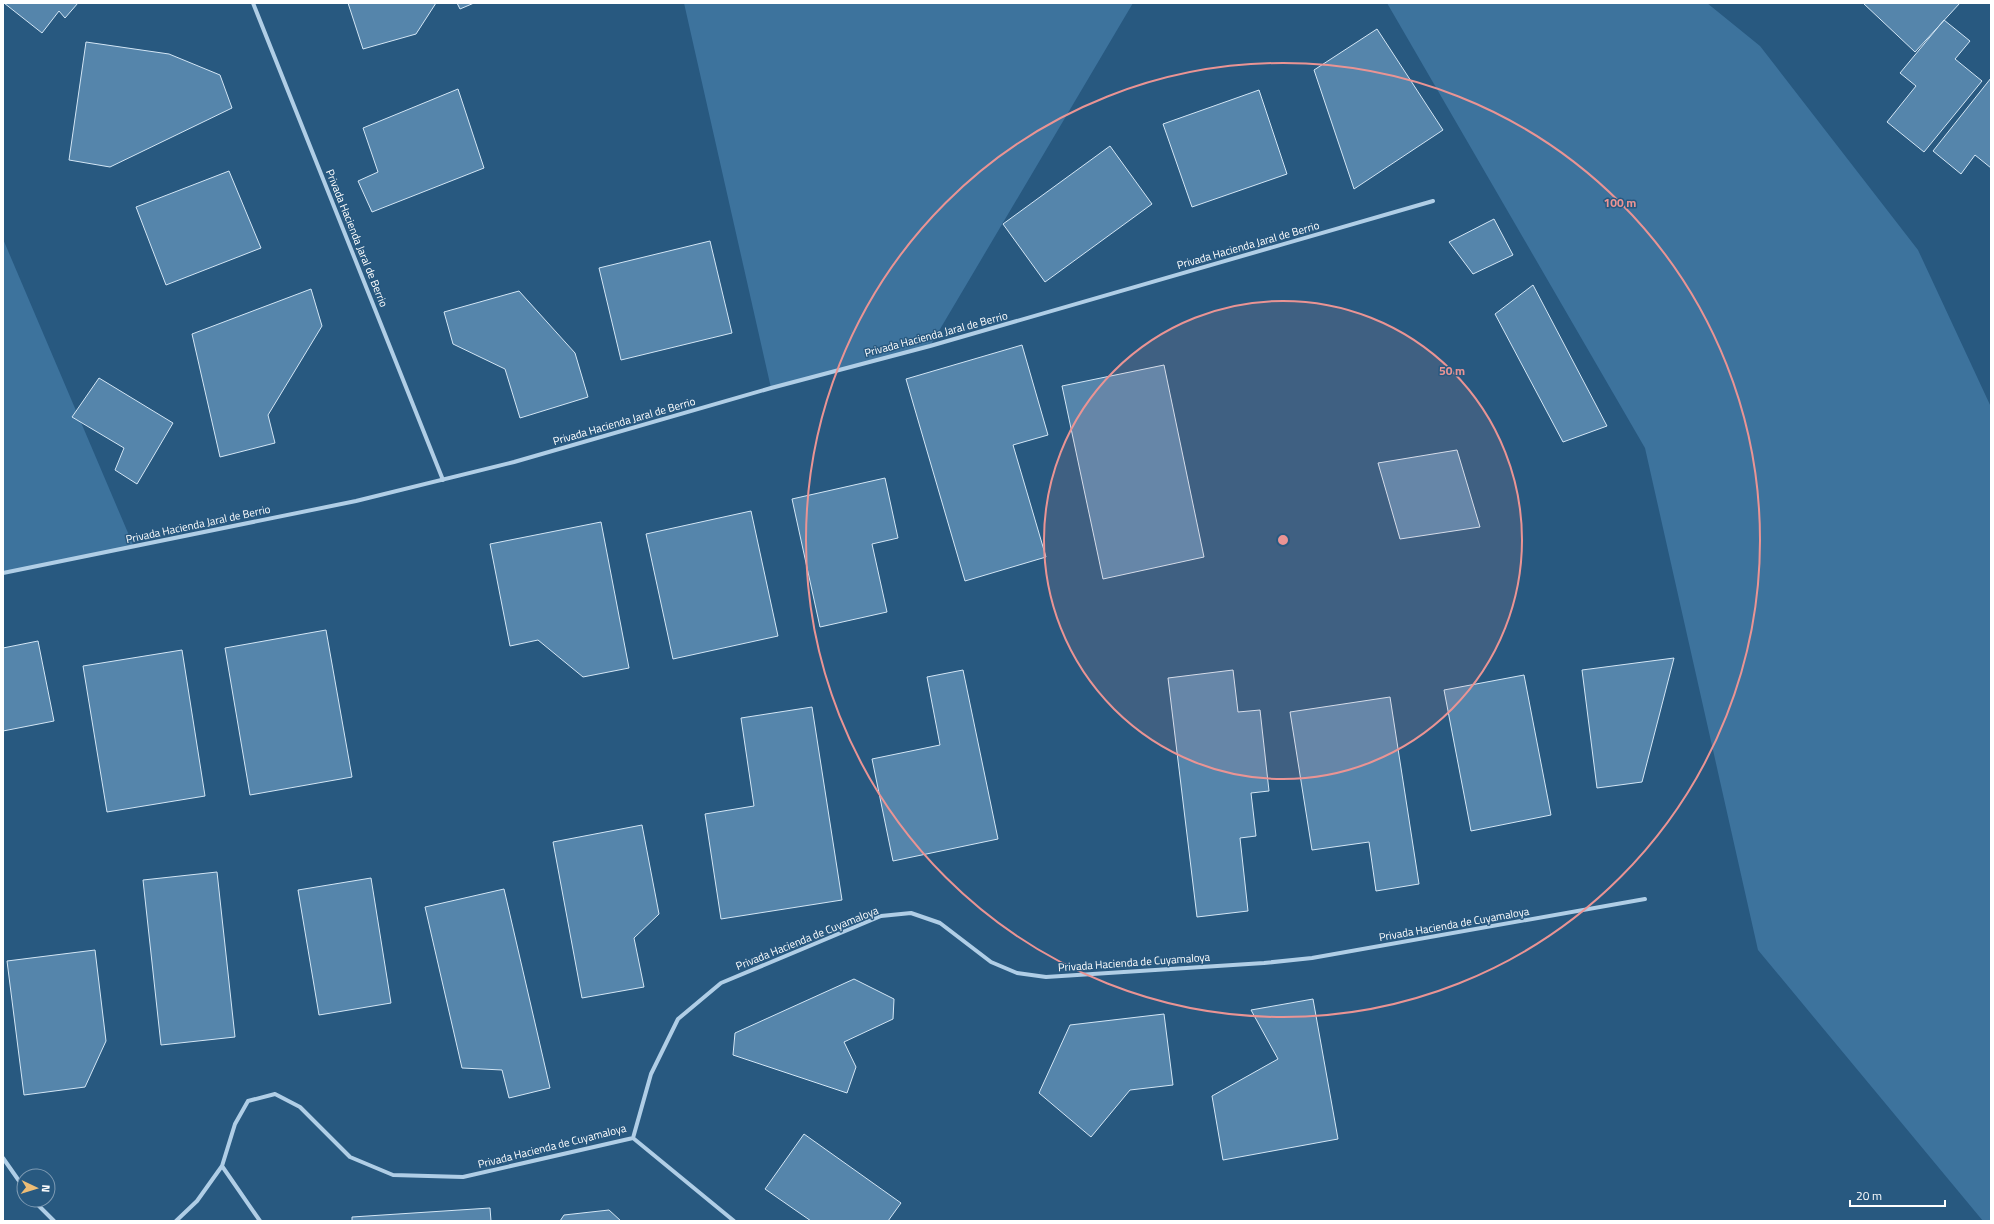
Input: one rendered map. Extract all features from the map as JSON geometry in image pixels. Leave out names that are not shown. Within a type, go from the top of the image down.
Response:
[{"type":"street","name":"Privada Hacienda Jaral de Berrio","points":[[253,3],[443,480]]},
{"type":"street","name":"Privada Hacienda Jaral de Berrio","points":[[3,573],[356,501],[514,462],[771,388],[930,346],[1433,201]]},
{"type":"street","name":"Privada Hacienda de Cuyamaloya","points":[[633,1138],[651,1074],[678,1019],[721,983],[881,916],[911,913],[940,923],[991,962],[1017,973],[1046,977],[1264,964],[1312,958],[1645,899]]},
{"type":"street","name":"Privada Hacienda de Cuyamaloya","points":[[176,1221],[198,1201],[222,1166],[235,1124],[248,1101],[275,1094],[300,1107],[350,1157],[393,1175],[463,1177],[633,1138]]},
{"type":"street","name":"Privada Hacienda de Cuyamaloya","points":[[633,1138],[734,1221]]},
{"type":"street","points":[[3,1158],[16,1177]]},
{"type":"street","points":[[222,1166],[260,1221]]},
{"type":"street","points":[[41,1208],[54,1221]]},
{"type":"shaded area","points":[[684,3],[1133,3],[930,346],[771,388]]},
{"type":"shaded area","points":[[1387,3],[1707,3],[1760,46],[1918,250],[1991,407],[1991,1221],[1983,1221],[1758,950],[1645,448]]},
{"type":"shaded area","points":[[3,239],[134,547],[3,573]]},
{"type":"building","points":[[4,3],[78,3],[65,18],[59,11],[42,33]]},
{"type":"building","points":[[348,3],[436,3],[416,34],[363,49]]},
{"type":"building","points":[[457,3],[474,3],[460,9]]},
{"type":"building","points":[[1863,3],[1960,3],[1915,52]]},
{"type":"building","points":[[1944,20],[1970,41],[1955,59],[1982,81],[1924,152],[1887,122],[1916,86],[1900,73]]},
{"type":"building","points":[[1377,29],[1443,130],[1354,189],[1314,70]]},
{"type":"building","points":[[86,42],[169,54],[220,75],[232,108],[110,167],[69,160]]},
{"type":"building","points":[[1991,78],[1991,168],[1975,155],[1961,174],[1933,151]]},
{"type":"building","points":[[458,89],[484,168],[372,212],[358,181],[378,172],[363,128]]},
{"type":"building","points":[[1259,90],[1287,174],[1192,207],[1163,124]]},
{"type":"building","points":[[1110,146],[1152,204],[1045,282],[1003,224]]},
{"type":"building","points":[[229,171],[261,248],[166,285],[136,207]]},
{"type":"building","points":[[1494,219],[1513,255],[1473,274],[1449,242]]},
{"type":"building","points":[[710,241],[732,333],[621,360],[599,268]]},
{"type":"building","points":[[1533,285],[1607,426],[1563,442],[1495,314]]},
{"type":"building","points":[[311,289],[322,326],[268,415],[275,443],[220,457],[192,334]]},
{"type":"building","points":[[519,291],[575,353],[588,397],[520,418],[505,369],[453,344],[444,312]]},
{"type":"building","points":[[1022,345],[1048,435],[1013,445],[1046,557],[965,581],[906,379]]},
{"type":"building","points":[[1164,365],[1204,557],[1103,579],[1062,386]]},
{"type":"building","points":[[99,378],[173,423],[137,484],[115,470],[124,448],[72,417]]},
{"type":"building","points":[[1457,450],[1480,527],[1400,539],[1378,463]]},
{"type":"building","points":[[885,478],[898,538],[872,544],[887,612],[820,627],[792,499]]},
{"type":"building","points":[[751,511],[778,636],[673,659],[646,534]]},
{"type":"building","points":[[601,522],[629,668],[583,677],[538,640],[510,646],[490,544]]},
{"type":"building","points":[[326,630],[352,777],[250,795],[225,648]]},
{"type":"building","points":[[38,641],[54,721],[3,731],[3,648]]},
{"type":"building","points":[[182,650],[205,796],[107,812],[83,666]]},
{"type":"building","points":[[1674,658],[1642,782],[1597,788],[1582,670]]},
{"type":"building","points":[[963,670],[998,839],[893,861],[872,759],[940,745],[927,677]]},
{"type":"building","points":[[1233,670],[1238,712],[1260,710],[1269,791],[1251,793],[1256,836],[1240,838],[1248,911],[1197,917],[1168,678]]},
{"type":"building","points":[[1524,675],[1551,815],[1471,831],[1444,690]]},
{"type":"building","points":[[1390,697],[1419,884],[1376,891],[1369,842],[1312,850],[1290,712]]},
{"type":"building","points":[[812,707],[842,900],[721,919],[705,814],[754,806],[741,718]]},
{"type":"building","points":[[642,825],[659,914],[634,938],[644,987],[582,998],[553,842]]},
{"type":"building","points":[[217,872],[235,1037],[161,1045],[143,880]]},
{"type":"building","points":[[371,878],[391,1003],[319,1015],[298,890]]},
{"type":"building","points":[[504,889],[550,1088],[509,1098],[502,1070],[462,1068],[425,907]]},
{"type":"building","points":[[95,950],[106,1041],[85,1087],[24,1095],[7,961]]},
{"type":"building","points":[[854,979],[894,999],[893,1019],[844,1042],[856,1067],[847,1093],[733,1055],[735,1033]]},
{"type":"building","points":[[1313,999],[1338,1139],[1223,1160],[1212,1096],[1278,1059],[1251,1010]]},
{"type":"building","points":[[1164,1014],[1173,1085],[1130,1090],[1091,1137],[1039,1093],[1070,1025]]},
{"type":"building","points":[[804,1134],[901,1203],[888,1221],[811,1221],[765,1189]]},
{"type":"building","points":[[490,1208],[491,1221],[352,1221],[352,1217]]},
{"type":"building","points":[[609,1210],[621,1221],[560,1221],[564,1215]]}]
